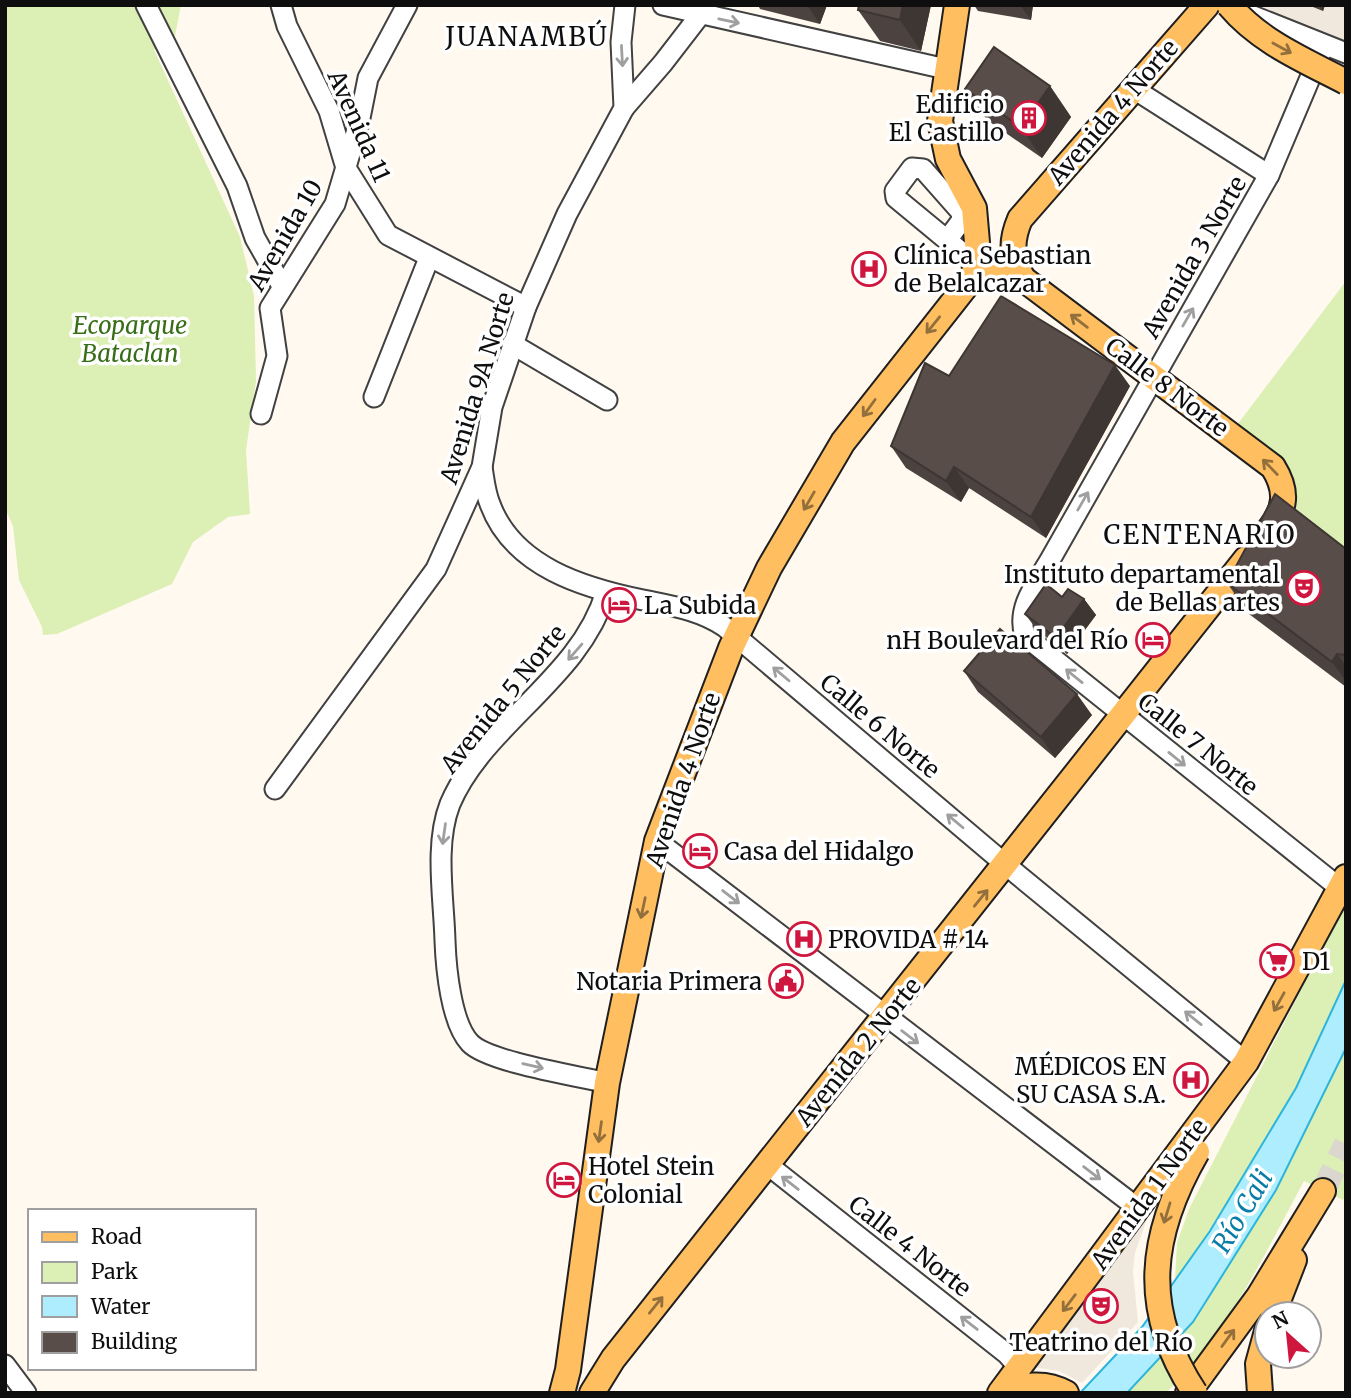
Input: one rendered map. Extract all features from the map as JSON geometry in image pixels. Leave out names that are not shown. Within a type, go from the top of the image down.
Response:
[{"type":"main road","points":[[957,5],[940,121],[951,186],[990,219],[1020,219],[1013,242],[1013,254],[1022,277]]},
{"type":"main road","name":"Avenida 4 Norte","points":[[1020,219],[1206,6]]},
{"type":"main road","points":[[1235,6],[1249,27],[1275,45],[1346,82]]},
{"type":"main road","points":[[974,208],[978,243],[974,270]]},
{"type":"main road","name":"Calle 8 Norte","points":[[974,270],[997,268],[1022,277],[1273,467],[1284,487],[1282,514]]},
{"type":"main road","name":"Avenida 4 Norte","points":[[562,1393],[572,1343],[607,1083],[657,841],[736,636],[769,568],[843,442],[974,270]]},
{"type":"main road","name":"Avenida 2 Norte","points":[[592,1393],[614,1359],[1282,514]]},
{"type":"main road","name":"Avenida 1 Norte","points":[[1009,1386],[1246,1062],[1343,883]]},
{"type":"main road","points":[[1195,1393],[1180,1371],[1164,1328],[1157,1282],[1160,1236],[1174,1192],[1246,1062]]},
{"type":"main road","points":[[1256,1300],[1322,1193],[1279,1300]]},
{"type":"main road","points":[[1188,1393],[1253,1304]]},
{"type":"main road","points":[[572,1343],[578,1354],[588,1362],[601,1363],[614,1359]]},
{"type":"main road","points":[[1258,1370],[1260,1393]]},
{"type":"main road","points":[[1009,1386],[1048,1385],[1066,1393]]},
{"type":"street","points":[[146,5],[237,186],[255,238],[282,286]]},
{"type":"street","name":"Avenida 11","points":[[281,5],[287,26],[328,111],[346,168],[388,235],[526,307]]},
{"type":"street","name":"Avenida 10","points":[[261,414],[277,356],[270,308],[335,204],[368,78],[407,5]]},
{"type":"street","points":[[624,108],[621,42],[625,5]]},
{"type":"street","points":[[663,5],[704,10],[947,69]]},
{"type":"street","points":[[1206,6],[1235,6],[1346,53]]},
{"type":"street","name":"Avenida 9A Norte","points":[[275,789],[436,569],[482,467],[486,431],[512,344],[567,214],[624,108],[704,10]]},
{"type":"street","name":"Avenida 3 Norte","points":[[1025,636],[1021,622],[1023,608],[1269,174],[1324,45]]},
{"type":"street","points":[[1134,89],[1269,174]]},
{"type":"street","points":[[947,240],[963,216],[951,186],[917,167],[912,169],[894,194],[947,240],[974,270]]},
{"type":"street","points":[[374,397],[429,258]]},
{"type":"street","points":[[512,344],[607,400]]},
{"type":"street","name":"Calle 6 Norte","points":[[482,467],[489,501],[496,518],[519,548],[558,573],[606,592],[686,609],[713,618],[1246,1062]]},
{"type":"street","name":"Avenida 5 Norte","points":[[606,592],[599,615],[584,641],[476,763],[450,804],[442,837],[446,972],[455,1010],[470,1043],[493,1056],[607,1083]]},
{"type":"street","name":"Calle 7 Norte","points":[[1025,636],[1124,716],[1343,883]]},
{"type":"street","points":[[657,841],[1139,1209]]},
{"type":"street","name":"Calle 4 Norte","points":[[768,1165],[1007,1354],[1009,1386]]},
{"type":"street","points":[[5,1365],[26,1393]]},
{"type":"green space","name":"Ecoparque Bataclan","points":[[5,5],[181,5],[175,36],[154,50],[240,237],[254,296],[256,381],[246,450],[250,514],[228,517],[193,542],[172,584],[57,634],[43,635],[42,627],[19,580],[13,526],[5,508]]},
{"type":"green space","points":[[1346,281],[1346,563],[1284,503],[1237,425]]},
{"type":"green space","points":[[1346,902],[1346,980],[1296,1088],[1210,1231],[1175,1280],[1177,1243],[1189,1209]]},
{"type":"green space","points":[[1346,1048],[1346,1194],[1343,1200],[1304,1181],[1243,1292],[1189,1369],[1166,1393],[1127,1393],[1193,1322],[1276,1190]]},
{"type":"shaded area","points":[[1207,5],[1346,5],[1346,53]]},
{"type":"shaded area","name":"Teatrino del Río","points":[[1139,1209],[1148,1216],[1135,1253],[1133,1271],[1138,1322],[1082,1383],[1059,1371],[1033,1367]]},
{"type":"water","name":"Río Cali","points":[[1346,980],[1346,1048],[1276,1190],[1193,1322],[1127,1393],[1080,1393],[1142,1327],[1210,1231],[1296,1088]]},
{"type":"building","points":[[859,5],[903,5],[900,20],[858,10]]},
{"type":"building","points":[[994,47],[1050,86],[1021,127],[965,89]]},
{"type":"building","points":[[1001,296],[1115,365],[1031,517],[954,467],[946,481],[891,446],[925,363],[949,376]]},
{"type":"building","name":"Instituto departamental de Bellas artes","points":[[1275,494],[1346,549],[1346,655],[1337,654],[1332,662],[1227,583]]},
{"type":"building","points":[[1046,584],[1062,597],[1068,589],[1084,599],[1056,638],[1025,614]]},
{"type":"building","points":[[1000,629],[1077,694],[1041,737],[964,671]]},
{"type":"tunnel","points":[[1323,1191],[1346,1144]]},
{"type":"place","name":"Edificio El Castillo","points":[[1029,118]]},
{"type":"place","name":"Clínica Sebastian de Belalcazar","points":[[869,269]]},
{"type":"place","name":"Instituto departamental de Bellas artes","points":[[1304,588]]},
{"type":"place","name":"La Subida","points":[[619,605]]},
{"type":"place","name":"nH Boulevard del Río","points":[[1153,640]]},
{"type":"place","name":"Casa del Hidalgo","points":[[700,851]]},
{"type":"place","name":"PROVIDA # 14","points":[[804,939]]},
{"type":"place","name":"D1","points":[[1277,961]]},
{"type":"place","name":"Notaria Primera","points":[[786,981]]},
{"type":"place","name":"MÉDICOS EN SU CASA S.A.","points":[[1191,1080]]},
{"type":"place","name":"Hotel Stein Colonial","points":[[564,1180]]},
{"type":"place","name":"Teatrino del Río","points":[[1101,1306]]},
{"type":"district","name":"JUANAMBÚ","points":[[527,36]]},
{"type":"district","name":"CENTENARIO","points":[[1200,534]]}]
